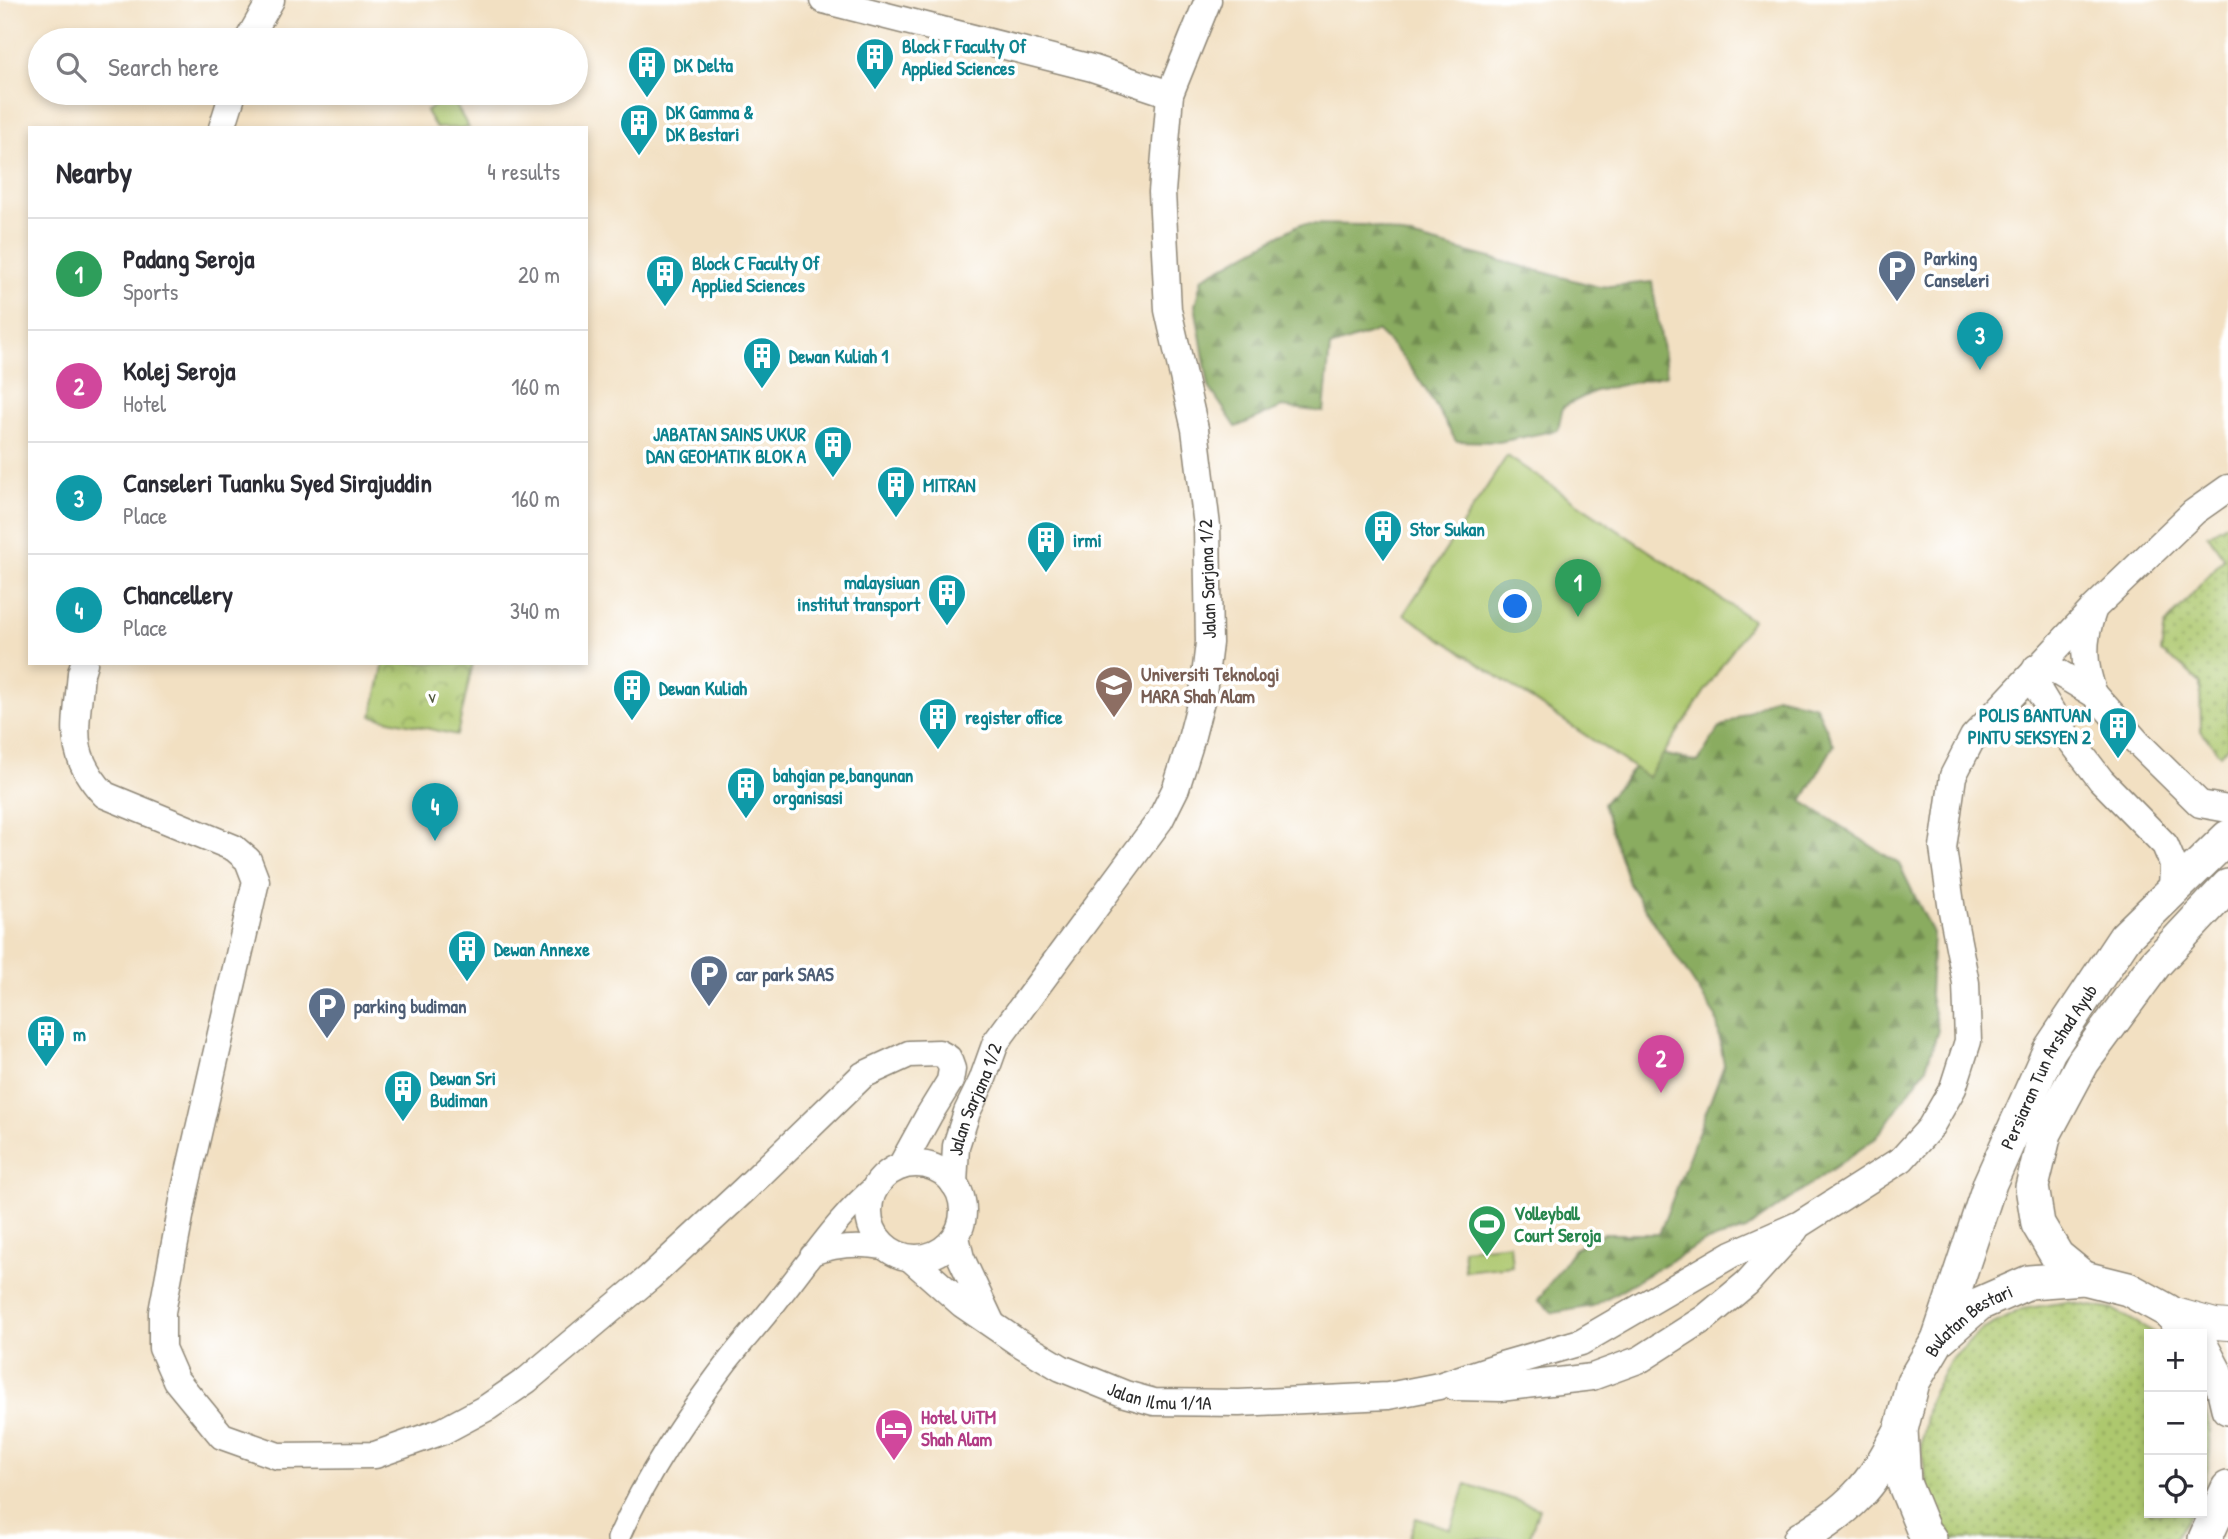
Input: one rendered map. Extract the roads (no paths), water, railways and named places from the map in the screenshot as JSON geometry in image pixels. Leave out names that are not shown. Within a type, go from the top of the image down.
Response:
[{"type":"main road","name":"Persiaran Tun Arshad Ayub","points":[[1938,1340],[1990,1182],[2049,1051],[2125,937],[2228,837]]},
{"type":"main road","name":"Persiaran Tun Arshad Ayub","points":[[2084,1279],[2057,1256],[2038,1224],[2032,1187],[2045,1133],[2083,1062],[2155,964],[2228,886]]},
{"type":"main road","name":"Bulatan Bestari","points":[[1930,1539],[1924,1532],[1905,1483],[1901,1430],[1913,1382],[1938,1340],[1979,1304],[2029,1282],[2084,1279],[2128,1289],[2179,1323]]},
{"type":"main road","points":[[2179,1323],[2228,1325]]},
{"type":"main road","points":[[2207,1357],[2223,1387],[2228,1408]]},
{"type":"main road","points":[[1800,1539],[1839,1513],[1859,1494],[1879,1469],[1901,1430]]},
{"type":"main road","points":[[2205,1539],[2228,1488]]},
{"type":"street","points":[[255,28],[271,0]]},
{"type":"street","points":[[824,0],[1092,68],[1170,94]]},
{"type":"street","name":"Jalan Sarjana 1/2","points":[[954,1184],[956,1146],[996,1042],[1160,820],[1177,789],[1203,693],[1209,643],[1207,526],[1195,429],[1168,310],[1162,192],[1170,94],[1208,0]]},
{"type":"street","points":[[223,126],[229,105]]},
{"type":"street","points":[[1439,1386],[1502,1364],[1581,1342],[1732,1254],[1800,1224],[1902,1159],[1930,1128],[1953,1088],[1968,1041],[1966,983],[1943,848],[1953,776],[1973,737],[2036,668],[2194,512],[2227,488]]},
{"type":"street","points":[[2094,608],[2084,651],[2094,694]]},
{"type":"street","name":"Jalan Sarjana 1/2","points":[[83,665],[76,744],[80,762],[91,780],[105,795],[234,848],[248,860],[256,881],[185,1190],[162,1312],[162,1348],[176,1380],[222,1436],[278,1456],[375,1455],[443,1431],[488,1407],[527,1380],[650,1277],[863,1074],[909,1054],[939,1053],[948,1058],[952,1069],[950,1081],[901,1166]]},
{"type":"street","points":[[2036,668],[2054,670],[2094,694],[2138,743],[2200,804],[2228,809]]},
{"type":"street","points":[[2036,668],[2039,691],[2062,729],[2101,780],[2165,845],[2173,864],[2172,890]]},
{"type":"street","points":[[1973,737],[1995,728],[2029,722],[2062,729]]},
{"type":"street","points":[[618,1539],[649,1476],[679,1429],[728,1361],[782,1296],[809,1256],[860,1198],[892,1170],[921,1164],[931,1166],[948,1176],[959,1192],[963,1210],[956,1237],[949,1245],[931,1256],[899,1254],[871,1246],[839,1247],[809,1256]]},
{"type":"street","points":[[878,1183],[872,1194],[869,1218],[872,1230],[878,1240],[899,1254]]},
{"type":"street","points":[[1439,1386],[1500,1388],[1592,1377],[1641,1360],[1705,1318],[1747,1283],[1800,1224]]},
{"type":"street","points":[[956,1237],[961,1258],[991,1323]]},
{"type":"street","name":"Jalan Ilmu 1/1A","points":[[899,1254],[962,1304],[1061,1368],[1125,1394],[1154,1402],[1239,1403],[1388,1396],[1439,1386]]},
{"type":"place","name":"Block F Faculty Of Applied Sciences","points":[[875,91]]},
{"type":"place","name":"DK Delta","points":[[647,99]]},
{"type":"place","name":"DK Gamma & DK Bestari","points":[[639,157]]},
{"type":"place","name":"Parking Canseleri","points":[[1897,303]]},
{"type":"place","name":"Block C Faculty Of Applied Sciences","points":[[665,308]]},
{"type":"place","name":"Canseleri Tuanku Syed Sirajuddin","points":[[1980,370]]},
{"type":"place","name":"Dewan Kuliah 1","points":[[762,390]]},
{"type":"place","name":"JABATAN SAINS UKUR DAN GEOMATIK BLOK A","points":[[833,479]]},
{"type":"place","name":"MITRAN","points":[[896,519]]},
{"type":"place","name":"Stor Sukan","points":[[1383,563]]},
{"type":"place","name":"irmi","points":[[1046,574]]},
{"type":"place","name":"Padang Seroja","points":[[1578,617]]},
{"type":"place","name":"malaysiuan institut transport","points":[[947,627]]},
{"type":"place","name":"Universiti Teknologi MARA Shah Alam","points":[[1114,719]]},
{"type":"place","name":"Dewan Kuliah","points":[[632,722]]},
{"type":"place","name":"register office","points":[[938,751]]},
{"type":"place","name":"POLIS BANTUAN PINTU SEKSYEN 2","points":[[2118,760]]},
{"type":"place","name":"bahgian pe,bangunan organisasi","points":[[746,820]]},
{"type":"place","name":"Chancellery","points":[[435,841]]},
{"type":"place","name":"Dewan Annexe","points":[[467,983]]},
{"type":"place","name":"car park SAAS","points":[[709,1008]]},
{"type":"place","name":"parking budiman","points":[[327,1040]]},
{"type":"place","name":"m","points":[[46,1068]]},
{"type":"place","name":"Kolej Seroja","points":[[1661,1093]]},
{"type":"place","name":"Dewan Sri Budiman","points":[[403,1123]]},
{"type":"place","name":"Volleyball Court Seroja","points":[[1487,1258]]},
{"type":"place","name":"Hotel UiTM Shah Alam","points":[[894,1462]]},
{"type":"park label","name":"v","points":[[432,696]]}]
